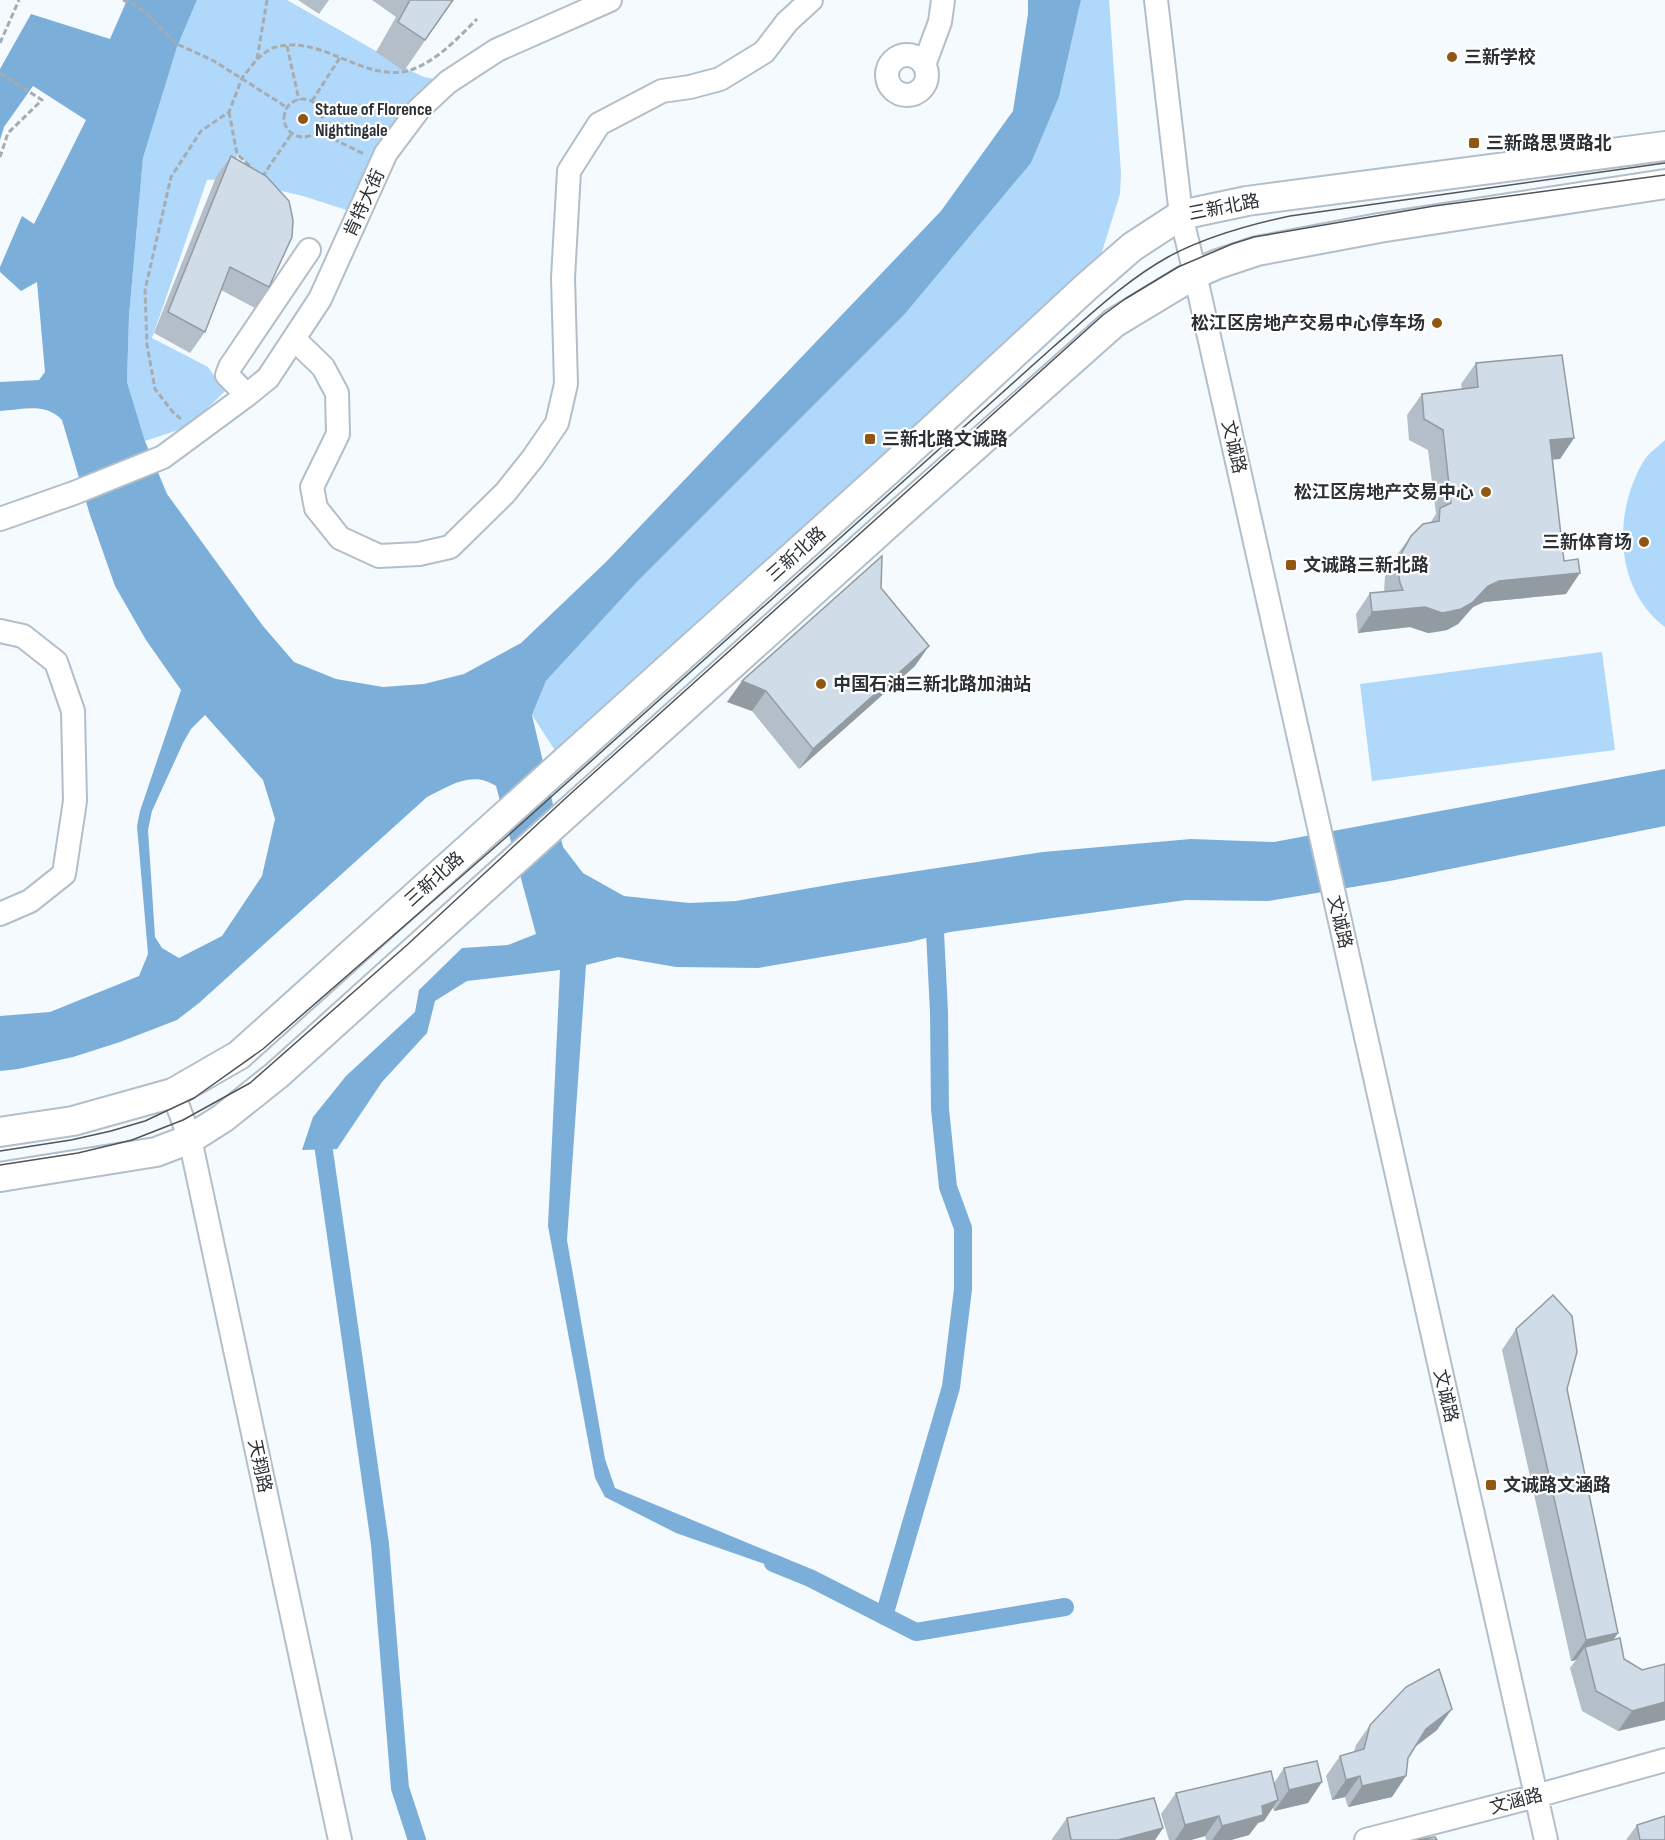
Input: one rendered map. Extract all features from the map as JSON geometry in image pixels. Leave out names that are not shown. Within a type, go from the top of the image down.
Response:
[{"type":"main road","name":"三新北路","points":[[0,1132],[73,1122],[173,1093],[239,1055],[901,459],[1085,288],[1132,247],[1180,215],[1247,201],[1665,146]]},
{"type":"main road","points":[[0,1177],[156,1152],[190,1139],[223,1119],[277,1075],[510,867],[899,514],[1114,323],[1195,274],[1257,251],[1368,230],[1665,184]]},
{"type":"street","name":"肯特大街","points":[[0,519],[74,493],[163,457],[268,378],[320,299],[386,153],[419,109],[448,82],[497,50],[610,0]]},
{"type":"street","points":[[294,339],[323,367],[338,393],[338,434],[312,487],[316,508],[340,538],[379,556],[419,554],[450,547],[505,493],[557,423],[566,384],[563,278],[569,171],[599,124],[662,91],[720,79],[764,52],[787,22],[811,0]]},
{"type":"street","points":[[924,65],[940,22],[943,0]]},
{"type":"street","name":"文诚路","points":[[1156,0],[1180,215],[1545,1840]]},
{"type":"street","points":[[247,395],[227,375],[230,367],[309,250]]},
{"type":"street","points":[[0,631],[23,636],[56,662],[74,711],[75,801],[64,874],[30,901],[0,914]]},
{"type":"street","name":"天翔路","points":[[173,1093],[190,1139],[340,1840]]},
{"type":"street","name":"文涵路","points":[[1366,1840],[1536,1797],[1665,1760]]},
{"type":"path","points":[[0,43],[19,0]]},
{"type":"path","points":[[124,0],[147,14],[175,43],[214,61],[288,108]]},
{"type":"path","points":[[257,59],[267,0]]},
{"type":"path","points":[[253,170],[237,154],[229,112],[242,78],[257,59],[275,46],[298,46],[330,51],[363,66],[390,74],[410,70],[444,51],[477,19]]},
{"type":"path","points":[[287,46],[299,100]]},
{"type":"path","points":[[312,101],[341,56]]},
{"type":"path","points":[[0,73],[42,100],[8,133],[0,157]]},
{"type":"path","points":[[299,100],[312,101],[322,115],[317,131],[308,136],[297,136],[292,133],[284,118],[288,108],[299,100]]},
{"type":"path","points":[[181,419],[155,389],[147,345],[145,290],[171,177],[201,131],[229,112]]},
{"type":"path","points":[[317,131],[382,163]]},
{"type":"path","points":[[261,178],[292,133]]},
{"type":"shaded area","points":[[127,0],[197,0],[177,47],[143,158],[129,316],[127,382],[145,441],[167,494],[263,626],[294,662],[336,679],[383,687],[424,684],[464,674],[521,643],[606,562],[941,211],[1013,111],[1028,14],[1028,0],[1081,0],[1059,97],[1031,163],[904,315],[636,583],[546,681],[532,715],[563,847],[583,873],[624,896],[689,903],[736,901],[1043,852],[1191,839],[1274,842],[1665,769],[1665,826],[1395,880],[1268,901],[1186,900],[950,932],[910,942],[758,968],[676,967],[618,957],[586,965],[567,1240],[605,1459],[615,1488],[789,1560],[796,1575],[676,1533],[605,1497],[595,1478],[548,1226],[560,970],[467,981],[435,1001],[427,1033],[382,1082],[337,1149],[302,1150],[313,1117],[346,1076],[415,1012],[419,990],[462,948],[508,945],[536,934],[496,786],[478,779],[461,781],[427,797],[199,1003],[177,1020],[73,1057],[0,1071],[0,1016],[50,1012],[139,976],[148,954],[137,826],[181,690],[146,640],[115,586],[90,515],[62,420],[55,414],[41,409],[0,411],[0,382],[39,380],[45,372],[37,282],[21,291],[0,272],[0,267],[22,216],[34,224],[86,120],[33,86],[4,127],[0,140],[0,69],[31,14],[110,39]],"holes":[[[205,715],[263,780],[275,819],[262,876],[222,936],[179,958],[162,948],[155,937],[148,830],[152,811],[191,729]]]},
{"type":"shaded area","points":[[197,0],[287,0],[409,70],[424,77],[448,82],[419,109],[359,214],[273,189],[238,155],[225,179],[207,180],[152,338],[208,367],[225,391],[190,426],[145,441],[127,382],[129,316],[143,158],[177,47]]},
{"type":"shaded area","points":[[1081,0],[1109,0],[1121,173],[1120,194],[1101,255],[560,758],[532,715],[546,681],[636,583],[904,315],[1031,163],[1059,97]]},
{"type":"shaded area","name":"三新体育场","points":[[1665,440],[1665,627],[1648,611],[1635,591],[1627,570],[1624,524],[1627,501],[1635,479],[1645,459]]},
{"type":"shaded area","points":[[1602,652],[1615,750],[1372,781],[1360,684]]},
{"type":"building","points":[[410,0],[453,0],[425,40],[398,22]]},
{"type":"building","points":[[231,156],[266,176],[289,201],[293,220],[292,237],[269,287],[230,267],[205,332],[168,312]]},
{"type":"building","name":"松江区房地产交易中心","points":[[1562,355],[1574,438],[1550,440],[1564,561],[1578,559],[1580,573],[1499,581],[1488,586],[1472,603],[1461,609],[1442,613],[1425,607],[1372,612],[1370,593],[1403,590],[1398,570],[1400,556],[1411,536],[1423,524],[1439,521],[1440,508],[1451,503],[1443,430],[1424,419],[1422,394],[1478,387],[1476,363]]},
{"type":"building","name":"中国石油三新北路加油站","points":[[882,556],[881,588],[929,646],[813,749],[766,691],[742,681]]},
{"type":"building","points":[[1553,1295],[1572,1316],[1577,1352],[1567,1389],[1618,1633],[1586,1640],[1516,1329]]},
{"type":"building","points":[[1620,1638],[1624,1659],[1642,1670],[1665,1664],[1665,1702],[1632,1711],[1596,1691],[1585,1647]]},
{"type":"building","points":[[1439,1669],[1452,1709],[1426,1729],[1408,1758],[1406,1776],[1362,1786],[1360,1776],[1346,1780],[1340,1756],[1364,1749],[1370,1725],[1406,1687]]},
{"type":"building","points":[[1317,1761],[1322,1782],[1289,1790],[1284,1768]]},
{"type":"building","points":[[1271,1771],[1278,1800],[1262,1806],[1263,1815],[1222,1826],[1219,1816],[1185,1825],[1176,1793]]},
{"type":"building","points":[[1154,1798],[1163,1828],[1118,1840],[1071,1840],[1067,1818]]},
{"type":"building","points":[[1665,1816],[1665,1840],[1640,1840],[1637,1825]]},
{"type":"building","points":[[1435,1837],[1437,1840],[1418,1840]]},
{"type":"waterway","points":[[884,1616],[951,1387],[963,1289],[963,1228],[948,1187],[940,1109],[939,1012],[934,912]]},
{"type":"waterway","points":[[329,1128],[322,1137],[380,1544],[400,1788],[417,1840]]},
{"type":"waterway","points":[[773,1563],[810,1578],[916,1632],[1065,1607]]},
{"type":"tram line","points":[[0,1151],[71,1140],[145,1121],[194,1098],[263,1049],[503,840],[1080,324],[1152,266],[1197,243],[1227,232],[1290,216],[1665,163]]},
{"type":"tram line","points":[[0,1165],[78,1153],[132,1140],[183,1120],[250,1083],[407,945],[568,796],[1103,315],[1178,267],[1254,237],[1434,206],[1665,175]]},
{"type":"place","name":"三新学校","points":[[1452,57]]},
{"type":"place","name":"Statue of Florence Nightingale","points":[[303,119]]},
{"type":"place","name":"三新路思贤路北","points":[[1474,143]]},
{"type":"place","name":"松江区房地产交易中心停车场","points":[[1437,323]]},
{"type":"place","name":"三新北路文诚路","points":[[870,439]]},
{"type":"place","name":"松江区房地产交易中心","points":[[1486,492]]},
{"type":"place","name":"三新体育场","points":[[1644,542]]},
{"type":"place","name":"文诚路三新北路","points":[[1291,565]]},
{"type":"place","name":"中国石油三新北路加油站","points":[[821,684]]},
{"type":"place","name":"文诚路文涵路","points":[[1491,1485]]}]
